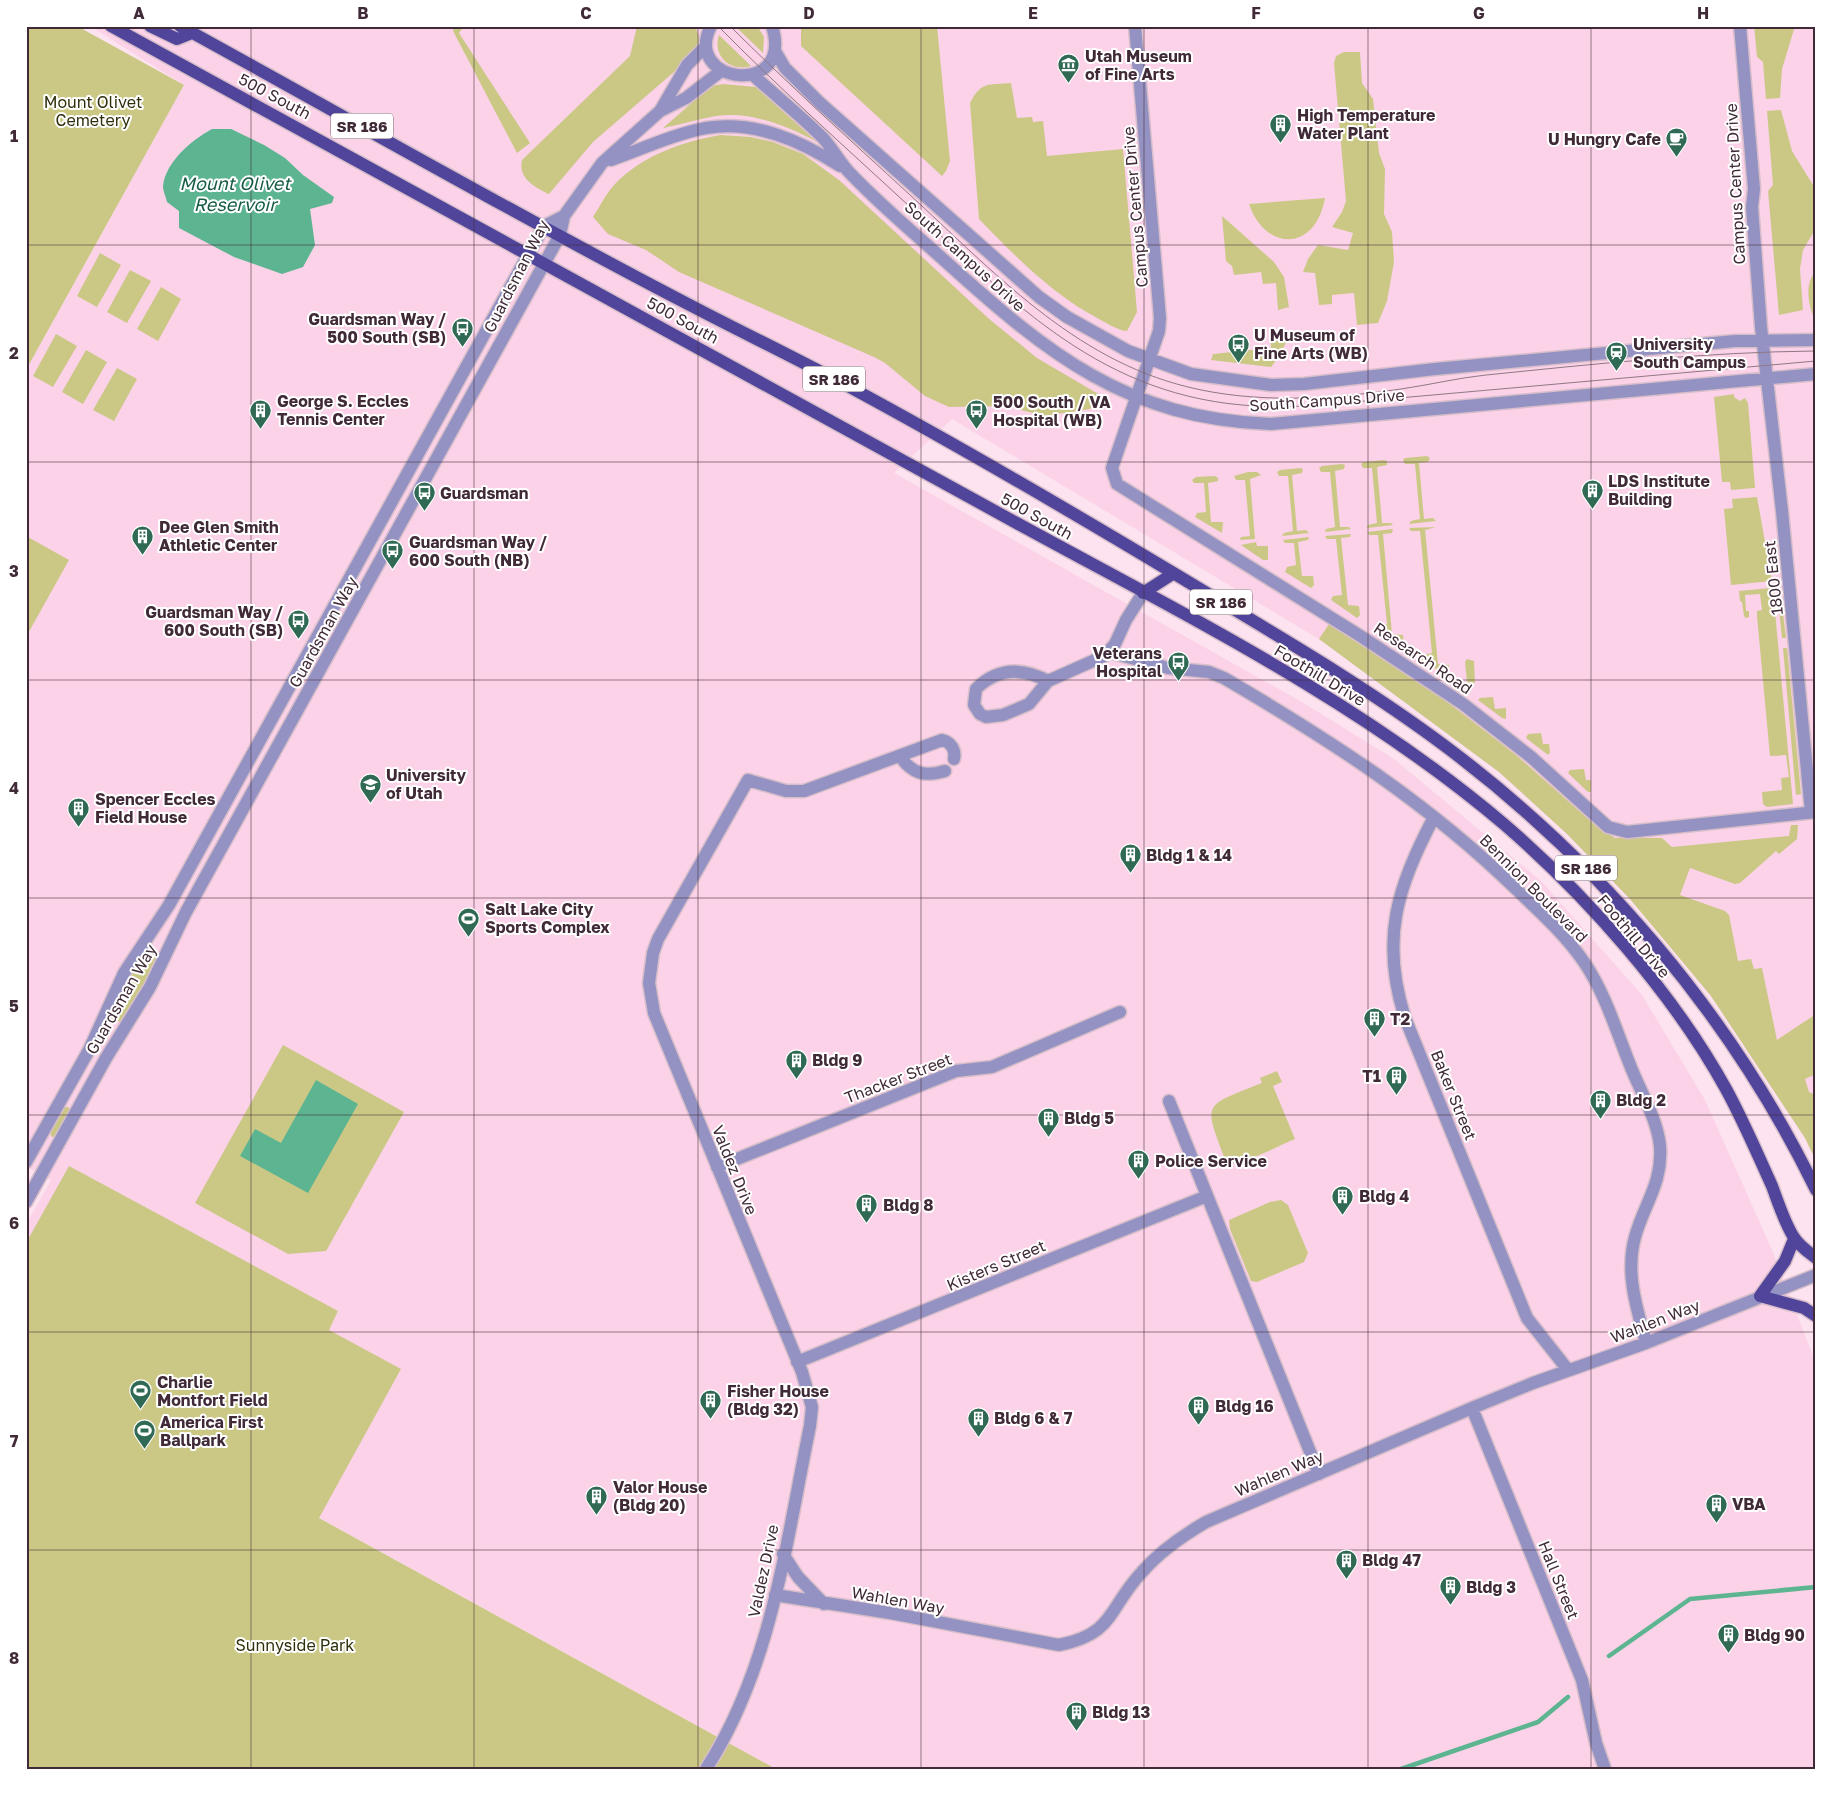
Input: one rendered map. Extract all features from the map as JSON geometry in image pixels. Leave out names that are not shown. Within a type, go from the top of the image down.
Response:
[{"type":"main road","name":"500 South","points":[[111,26],[529,253],[1238,646]]},
{"type":"main road","points":[[150,26],[177,39],[192,33]]},
{"type":"main road","name":"500 South","points":[[180,26],[687,304],[859,392],[1051,500],[1269,631]]},
{"type":"main road","points":[[1144,593],[1174,573]]},
{"type":"main road","name":"Foothill Drive","points":[[1269,631],[1340,674],[1442,743],[1520,807],[1595,877],[1647,934],[1732,1046],[1766,1097],[1816,1190]]},
{"type":"main road","name":"Foothill Drive","points":[[1238,646],[1392,738],[1452,782],[1554,871],[1609,928],[1653,981],[1724,1084],[1744,1124],[1794,1239],[1816,1258]]},
{"type":"main road","points":[[1794,1239],[1785,1261],[1760,1296],[1804,1308],[1816,1316]]},
{"type":"street","points":[[707,28],[706,46],[709,55],[721,70],[731,76],[742,77],[753,75],[768,64],[775,51],[776,38],[772,26]]},
{"type":"street","name":"Campus Center Drive","points":[[1135,26],[1159,301],[1159,331],[1142,382]]},
{"type":"street","name":"Campus Center Drive","points":[[1740,26],[1754,189],[1752,207],[1763,341]]},
{"type":"street","points":[[660,111],[688,65],[706,46]]},
{"type":"street","name":"South Campus Drive","points":[[775,51],[785,68],[819,102],[1039,297],[1097,335],[1149,360],[1191,374],[1271,385],[1304,384],[1435,369],[1735,341],[1816,340]]},
{"type":"street","points":[[564,216],[602,163],[660,111],[686,98],[721,70]]},
{"type":"street","name":"South Campus Drive","points":[[753,75],[823,139],[848,171],[1020,328],[1082,370],[1158,406],[1204,417],[1236,422],[1271,424],[1816,374]]},
{"type":"street","points":[[602,163],[677,136],[707,128],[738,127],[775,134],[809,146],[848,171]]},
{"type":"street","name":"Guardsman Way","points":[[26,1162],[88,1050],[124,973],[166,910],[544,226],[564,216]]},
{"type":"street","name":"Guardsman Way","points":[[26,1202],[106,1058],[150,987],[186,912],[545,262],[560,234],[564,216]]},
{"type":"street","name":"1800 East","points":[[1763,341],[1814,812]]},
{"type":"street","name":"Research Road","points":[[1142,382],[1112,468],[1117,484],[1362,637],[1464,704],[1525,752],[1608,827],[1627,832],[1814,812]]},
{"type":"street","points":[[1048,681],[1026,671],[998,675],[976,689],[974,705],[980,714],[997,717],[1029,704],[1048,681],[1080,668],[1109,652],[1144,593]]},
{"type":"street","name":"Bennion Boulevard","points":[[1109,652],[1168,668],[1209,672],[1224,678],[1332,742],[1376,772],[1434,817],[1516,888],[1565,938],[1598,986],[1652,1117],[1660,1145],[1658,1178],[1635,1237],[1630,1267],[1630,1281],[1646,1344]]},
{"type":"street","name":"Valdez Drive","points":[[706,1769],[724,1740],[744,1701],[756,1667],[775,1595],[812,1416],[810,1397],[797,1362],[654,1013],[649,983],[652,960],[658,939],[748,780],[786,791],[804,791],[942,740],[952,746],[954,759]]},
{"type":"street","points":[[900,756],[906,764],[919,774],[928,775],[945,771]]},
{"type":"street","name":"Baker Street","points":[[1434,817],[1407,873],[1394,918],[1392,962],[1396,992],[1408,1026],[1528,1318],[1568,1370]]},
{"type":"street","name":"Thacker Street","points":[[717,1167],[956,1072],[992,1067],[1120,1012]]},
{"type":"street","points":[[1169,1101],[1319,1474]]},
{"type":"street","name":"Kisters Street","points":[[797,1362],[1207,1196]]},
{"type":"street","name":"Wahlen Way","points":[[775,1595],[890,1613],[1059,1645],[1079,1641],[1101,1628],[1141,1572],[1180,1538],[1206,1522],[1472,1408],[1568,1370],[1646,1344],[1760,1296],[1816,1275]]},
{"type":"street","name":"Hall Street","points":[[1472,1408],[1582,1680],[1596,1742],[1605,1769]]},
{"type":"street","points":[[783,1554],[798,1577],[824,1604]]},
{"type":"shaded area","points":[[90,26],[1816,26],[1816,1161],[1805,1138],[1711,996],[1630,899],[1567,834],[1499,772],[1410,705],[1319,639],[952,419],[894,473],[1302,702],[1394,759],[1542,882],[1642,995],[1705,1100],[1772,1250],[1816,1364],[1816,1769],[776,1769],[318,1517],[401,1369],[26,1570],[26,1225],[51,1180],[26,1167],[26,370],[184,85]]},
{"type":"green space","name":"Mount Olivet Cemetery","points":[[26,26],[77,26],[184,85],[26,370]]},
{"type":"green space","points":[[454,26],[464,26],[459,33],[530,143],[517,153],[453,31]]},
{"type":"green space","points":[[637,26],[694,26],[699,39],[696,53],[593,142],[549,194],[538,188],[528,181],[522,172],[522,160],[630,56]]},
{"type":"green space","points":[[735,26],[758,27],[764,37],[763,53]]},
{"type":"green space","points":[[801,26],[937,26],[950,161],[942,176],[801,46]]},
{"type":"green space","points":[[1754,26],[1795,26],[1782,69],[1780,98],[1766,99],[1763,62],[1757,57]]},
{"type":"green space","points":[[719,35],[751,66],[736,67],[724,61],[718,50]]},
{"type":"green space","points":[[1344,52],[1360,52],[1362,83],[1373,99],[1379,153],[1385,169],[1384,214],[1392,232],[1394,262],[1387,301],[1378,323],[1357,325],[1354,293],[1332,295],[1332,304],[1319,305],[1315,273],[1303,272],[1308,259],[1318,245],[1348,250],[1353,233],[1332,227],[1342,212],[1346,201],[1334,63],[1336,56]]},
{"type":"green space","points":[[1011,83],[1017,118],[1032,117],[1033,122],[1043,121],[1047,156],[1123,149],[1137,312],[1127,331],[1109,325],[1082,309],[1050,286],[1021,261],[979,219],[970,103],[978,91],[986,85]]},
{"type":"green space","points":[[723,84],[756,87],[817,142],[781,125],[742,116],[716,116],[663,128],[711,86]]},
{"type":"green space","points":[[1781,110],[1792,151],[1816,190],[1816,228],[1803,250],[1800,269],[1803,310],[1779,315],[1768,191],[1773,185],[1767,111]]},
{"type":"green space","points":[[721,135],[751,137],[773,142],[803,154],[839,180],[988,318],[1037,358],[1100,395],[1090,409],[1044,416],[1005,406],[949,407],[925,396],[885,363],[874,357],[679,272],[646,250],[608,234],[593,217],[614,185],[637,166],[663,151],[692,141]]},
{"type":"green space","points":[[1325,198],[1320,216],[1311,229],[1301,236],[1289,239],[1277,237],[1266,231],[1256,219],[1249,204]]},
{"type":"green space","points":[[1222,216],[1274,262],[1284,277],[1289,307],[1278,310],[1276,283],[1263,284],[1261,272],[1234,275],[1232,266],[1226,261]]},
{"type":"green space","points":[[100,253],[121,265],[97,307],[77,296]]},
{"type":"green space","points":[[130,270],[151,281],[127,323],[107,312]]},
{"type":"green space","points":[[1816,271],[1816,323],[1809,303],[1808,289],[1812,276]]},
{"type":"green space","points":[[161,287],[181,299],[158,341],[137,329]]},
{"type":"green space","points":[[56,334],[77,346],[53,387],[33,376]]},
{"type":"green space","points":[[1281,335],[1286,342],[1280,355],[1271,367],[1211,360],[1213,354],[1271,348],[1271,336]]},
{"type":"green space","points":[[86,350],[107,362],[83,404],[62,392]]},
{"type":"green space","points":[[117,368],[137,379],[114,421],[93,410]]},
{"type":"green space","points":[[1734,394],[1734,397],[1740,401],[1745,398],[1748,403],[1755,488],[1731,490],[1730,482],[1722,482],[1714,397]]},
{"type":"green space","points":[[1427,456],[1430,458],[1428,462],[1419,463],[1424,519],[1433,518],[1436,521],[1409,524],[1411,521],[1420,519],[1415,464],[1405,464],[1403,460],[1405,458]]},
{"type":"green space","points":[[1387,461],[1387,465],[1377,467],[1382,523],[1391,523],[1393,525],[1367,528],[1368,525],[1377,523],[1372,468],[1363,468],[1361,464]]},
{"type":"green space","points":[[1345,465],[1344,469],[1335,471],[1340,527],[1349,527],[1351,529],[1325,532],[1326,529],[1335,527],[1330,472],[1321,472],[1319,468]]},
{"type":"green space","points":[[1303,469],[1302,473],[1292,475],[1297,531],[1306,530],[1309,533],[1282,536],[1284,533],[1293,531],[1288,476],[1279,476],[1277,472]]},
{"type":"green space","points":[[1248,472],[1257,472],[1261,475],[1250,479],[1255,539],[1240,540],[1241,537],[1250,536],[1245,480],[1236,480],[1234,476]]},
{"type":"green space","points":[[1215,476],[1218,478],[1218,481],[1208,483],[1211,522],[1223,522],[1222,533],[1195,517],[1197,513],[1206,512],[1204,483],[1194,483],[1192,480],[1196,477]]},
{"type":"green space","points":[[1757,497],[1772,581],[1731,585],[1724,509],[1733,508],[1732,499]]},
{"type":"green space","points":[[1436,527],[1425,530],[1438,664],[1449,665],[1449,670],[1444,674],[1421,659],[1423,655],[1432,653],[1420,531],[1411,531],[1409,528]]},
{"type":"green space","points":[[1393,529],[1392,533],[1383,534],[1392,634],[1403,635],[1404,644],[1401,647],[1376,629],[1378,625],[1387,624],[1378,535],[1369,535],[1367,532]]},
{"type":"green space","points":[[1351,534],[1350,537],[1341,538],[1348,605],[1359,606],[1360,615],[1357,618],[1331,600],[1333,596],[1342,595],[1336,539],[1327,539],[1325,536]]},
{"type":"green space","points":[[26,536],[69,560],[26,637]]},
{"type":"green space","points":[[1309,537],[1308,540],[1298,542],[1302,576],[1313,576],[1314,585],[1311,588],[1285,572],[1287,567],[1296,565],[1294,543],[1285,543],[1283,540]]},
{"type":"green space","points":[[1256,542],[1257,546],[1268,546],[1268,560],[1263,560],[1241,545]]},
{"type":"green space","points":[[1771,588],[1773,590],[1793,804],[1767,807],[1763,804],[1762,792],[1782,790],[1781,778],[1789,777],[1786,755],[1770,756],[1757,616],[1757,611],[1762,610],[1760,594],[1745,595],[1746,611],[1749,611],[1749,617],[1746,618],[1742,602],[1740,601],[1739,591]]},
{"type":"green space","points":[[1780,589],[1786,638],[1782,638],[1777,590]]},
{"type":"green space","points":[[1329,624],[1441,697],[1516,755],[1595,825],[1615,838],[1662,838],[1672,847],[1789,836],[1791,825],[1798,825],[1797,839],[1779,854],[1776,851],[1740,883],[1735,884],[1690,868],[1680,895],[1725,911],[1729,915],[1738,961],[1751,959],[1754,969],[1762,968],[1777,1040],[1816,1014],[1816,1074],[1805,1079],[1809,1092],[1816,1095],[1816,1161],[1805,1138],[1711,996],[1630,899],[1567,834],[1499,772],[1319,639]]},
{"type":"green space","points":[[1783,648],[1787,648],[1801,794],[1796,795]]},
{"type":"green space","points":[[1467,659],[1474,661],[1475,683],[1467,682],[1465,662]]},
{"type":"green space","points":[[1493,697],[1495,709],[1506,708],[1506,719],[1478,700],[1480,698]]},
{"type":"green space","points":[[1541,733],[1543,744],[1549,744],[1550,752],[1548,755],[1526,738],[1528,734]]},
{"type":"green space","points":[[1584,769],[1586,780],[1591,780],[1591,792],[1588,792],[1568,773],[1570,770]]},
{"type":"green space","points":[[151,950],[156,951],[156,959],[154,969],[145,988],[122,1021],[112,1022],[111,1014],[118,994],[131,973]]},
{"type":"green space","points":[[283,1045],[404,1112],[326,1251],[288,1254],[195,1203]]},
{"type":"green space","points":[[1277,1071],[1282,1082],[1273,1086],[1295,1139],[1250,1159],[1232,1163],[1226,1162],[1213,1127],[1211,1117],[1213,1109],[1218,1102],[1262,1083],[1260,1078]]},
{"type":"green space","points":[[62,1107],[68,1107],[71,1112],[55,1137],[52,1137],[49,1131]]},
{"type":"green space","name":"Sunnyside Park","points":[[69,1166],[338,1311],[329,1330],[401,1369],[319,1518],[776,1769],[26,1769],[26,1243]]},
{"type":"green space","points":[[1281,1200],[1288,1205],[1308,1253],[1304,1262],[1257,1282],[1251,1281],[1230,1229],[1229,1220],[1270,1202]]},
{"type":"water","name":"Mount Olivet Reservoir","points":[[212,129],[231,129],[264,145],[285,158],[303,175],[334,197],[332,203],[310,209],[315,245],[303,267],[282,274],[234,257],[179,228],[179,211],[167,202],[164,192],[165,177],[181,152],[196,139]]},
{"type":"water","points":[[316,1080],[358,1104],[308,1193],[240,1156],[255,1129],[281,1143]]},
{"type":"waterway","points":[[1609,1656],[1690,1599],[1816,1587]]},
{"type":"waterway","points":[[1401,1769],[1538,1722],[1568,1697]]},
{"type":"tram line","points":[[718,26],[812,117],[985,277],[1024,310],[1064,339],[1106,365],[1152,385],[1201,399],[1256,406],[1288,407],[1816,361]]},
{"type":"tram line","points":[[730,26],[796,90],[972,253],[1037,309],[1071,334],[1108,356],[1146,374],[1188,387],[1241,396],[1267,398],[1321,397],[1401,389],[1486,375],[1609,363],[1692,356],[1816,351]]},
{"type":"place","name":"Utah Museum of Fine Arts","points":[[1069,84]]},
{"type":"place","name":"High Temperature Water Plant","points":[[1281,143]]},
{"type":"place","name":"U Hungry Cafe","points":[[1677,158]]},
{"type":"place","name":"Guardsman Way / 500 South (SB)","points":[[462,347]]},
{"type":"place","name":"U Museum of Fine Arts (WB)","points":[[1238,363]]},
{"type":"place","name":"University South Campus","points":[[1617,372]]},
{"type":"place","name":"George S. Eccles Tennis Center","points":[[261,429]]},
{"type":"place","name":"500 South / VA Hospital (WB)","points":[[977,430]]},
{"type":"place","name":"LDS Institute Building","points":[[1592,509]]},
{"type":"place","name":"Guardsman","points":[[424,512]]},
{"type":"place","name":"Dee Glen Smith Athletic Center","points":[[143,555]]},
{"type":"place","name":"Guardsman Way / 600 South (NB)","points":[[393,570]]},
{"type":"place","name":"Guardsman Way / 600 South (SB)","points":[[299,640]]},
{"type":"place","name":"Veterans Hospital","points":[[1178,681]]},
{"type":"place","name":"University of Utah","points":[[370,803]]},
{"type":"place","name":"Spencer Eccles Field House","points":[[79,827]]},
{"type":"place","name":"Bldg 1 & 14","points":[[1130,874]]},
{"type":"place","name":"Salt Lake City Sports Complex","points":[[469,937]]},
{"type":"place","name":"T2","points":[[1374,1038]]},
{"type":"place","name":"Bldg 9","points":[[796,1079]]},
{"type":"place","name":"T1","points":[[1397,1095]]},
{"type":"place","name":"Bldg 2","points":[[1600,1119]]},
{"type":"place","name":"Bldg 5","points":[[1048,1137]]},
{"type":"place","name":"Police Service","points":[[1139,1180]]},
{"type":"place","name":"Bldg 4","points":[[1343,1215]]},
{"type":"place","name":"Bldg 8","points":[[867,1224]]},
{"type":"place","name":"Charlie Montfort Field","points":[[141,1410]]},
{"type":"place","name":"Fisher House (Bldg 32)","points":[[711,1419]]},
{"type":"place","name":"Bldg 16","points":[[1199,1425]]},
{"type":"place","name":"Bldg 6 & 7","points":[[978,1437]]},
{"type":"place","name":"America First Ballpark","points":[[144,1450]]},
{"type":"place","name":"Valor House (Bldg 20)","points":[[597,1515]]},
{"type":"place","name":"VBA","points":[[1716,1523]]},
{"type":"place","name":"Bldg 47","points":[[1346,1579]]},
{"type":"place","name":"Bldg 3","points":[[1450,1606]]},
{"type":"place","name":"Bldg 90","points":[[1728,1654]]},
{"type":"place","name":"Bldg 13","points":[[1076,1731]]}]
